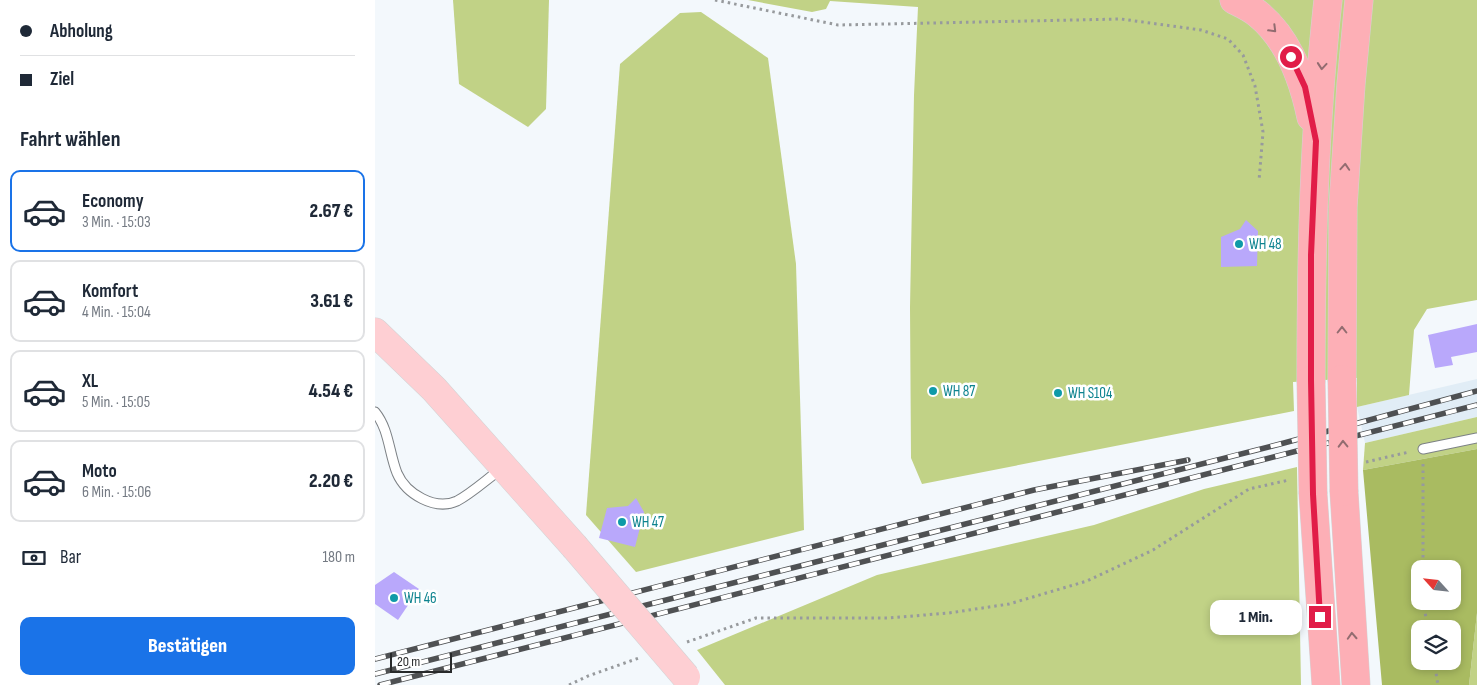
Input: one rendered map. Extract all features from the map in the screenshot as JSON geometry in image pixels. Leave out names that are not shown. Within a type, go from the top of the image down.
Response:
[{"type":"highway","points":[[1234,0],[1257,13],[1279,35],[1305,87],[1316,141]]},
{"type":"highway","points":[[1326,685],[1305,486],[1311,380],[1311,255],[1316,141],[1328,0]]},
{"type":"highway","points":[[1356,685],[1344,492],[1342,379],[1343,207],[1351,84],[1359,0]]},
{"type":"main road","points":[[375,332],[434,389],[505,466],[690,681]]},
{"type":"lane","points":[[375,412],[389,440],[398,474],[415,496],[435,503],[456,501],[505,466]]},
{"type":"lane","points":[[1423,449],[1477,438]]},
{"type":"path","points":[[715,0],[838,25],[1121,19],[1201,30],[1227,39],[1243,56],[1255,86],[1263,132],[1259,181]]},
{"type":"path","points":[[1365,462],[1423,449],[1423,560]]},
{"type":"path","points":[[681,644],[756,618],[888,618],[949,613],[1009,604],[1087,582],[1153,550],[1249,489],[1305,486]]},
{"type":"path","points":[[569,685],[588,676],[644,657]]},
{"type":"path","points":[[1436,670],[1438,685]]},
{"type":"shaded area","points":[[1477,379],[1477,417],[1365,443],[1357,407]]},
{"type":"green space","points":[[453,0],[549,0],[546,109],[528,127],[459,84]]},
{"type":"green space","points":[[748,0],[1477,0],[1477,300],[1427,309],[1414,330],[1409,395],[1357,407],[1357,378],[1293,382],[1294,411],[922,484],[911,458],[910,307],[914,95],[918,7],[830,1],[826,9],[812,12]]},
{"type":"green space","points":[[701,12],[768,58],[796,264],[804,530],[636,572],[586,515],[620,64],[680,13]]},
{"type":"green space","points":[[1477,417],[1477,449],[1363,470],[1365,443]]},
{"type":"green space","points":[[1477,449],[1477,613],[1469,685],[1382,685],[1363,470]]},
{"type":"green space","points":[[1297,467],[1301,685],[725,685],[697,650],[877,575],[1094,525],[1204,489]]},
{"type":"green space","points":[[1477,613],[1477,685],[1469,685]]},
{"type":"building","name":"WH 48","points":[[1246,220],[1258,231],[1257,266],[1221,267],[1221,237],[1240,229]]},
{"type":"building","points":[[1477,324],[1477,352],[1451,357],[1453,365],[1435,368],[1428,335]]},
{"type":"building","name":"WH 47","points":[[636,498],[644,512],[635,547],[599,538],[607,508],[628,506]]},
{"type":"building","name":"WH 46","points":[[394,572],[419,589],[398,620],[375,604],[375,585]]},
{"type":"railway","points":[[375,674],[1284,443],[1477,391]]},
{"type":"railway","points":[[380,685],[1477,405]]},
{"type":"railway","points":[[375,659],[1034,490],[1188,460]]},
{"type":"place","name":"WH 48","points":[[1239,244]]},
{"type":"place","name":"WH 87","points":[[933,391]]},
{"type":"place","name":"WH S104","points":[[1058,393]]},
{"type":"place","name":"WH 47","points":[[622,522]]},
{"type":"place","name":"WH 46","points":[[394,598]]},
{"type":"route","points":[[1291,57],[1305,87],[1316,141],[1311,255],[1311,380],[1313,494],[1320,617]]}]
